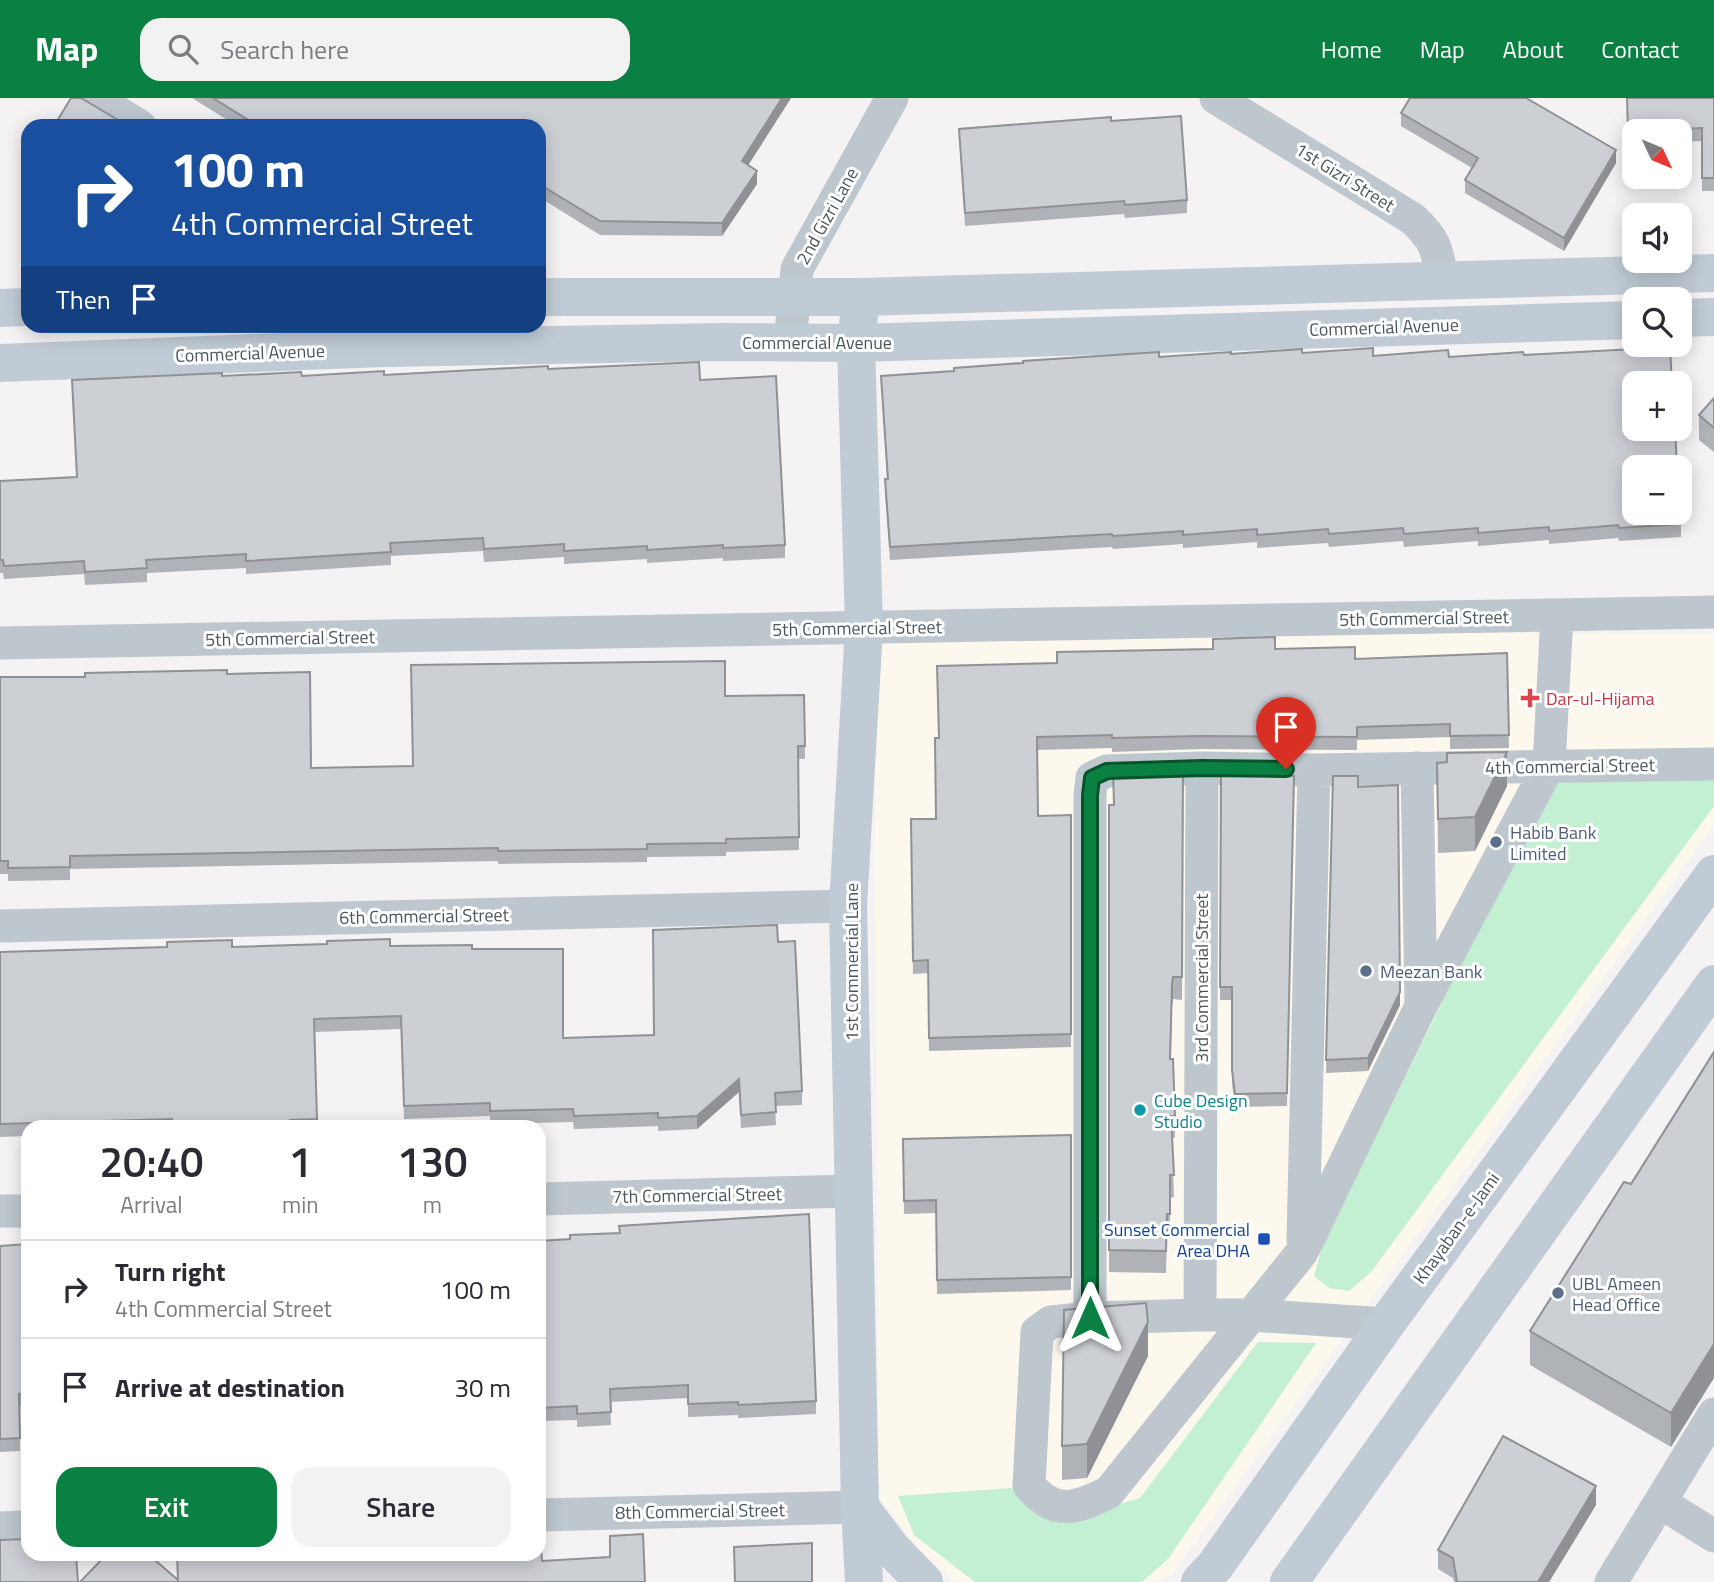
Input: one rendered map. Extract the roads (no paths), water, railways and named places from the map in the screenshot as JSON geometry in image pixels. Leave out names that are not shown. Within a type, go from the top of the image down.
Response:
[{"type":"main road","points":[[546,298],[861,297],[1714,273]]},
{"type":"main road","name":"1st Commercial Lane","points":[[861,297],[856,343],[863,628],[848,906],[860,1507],[864,1582]]},
{"type":"main road","points":[[0,308],[21,307]]},
{"type":"main road","points":[[1692,318],[1714,317]]},
{"type":"main road","name":"Commercial Avenue","points":[[0,363],[384,348],[856,343],[1622,320]]},
{"type":"main road","name":"Khayaban-e-Jami","points":[[1200,1582],[1714,874]]},
{"type":"main road","points":[[1289,1582],[1714,984]]},
{"type":"main road","points":[[860,1507],[892,1549],[924,1582]]},
{"type":"street","points":[[93,98],[128,119]]},
{"type":"street","name":"2nd Gizri Lane","points":[[790,342],[797,269],[892,98]]},
{"type":"street","name":"1st Gizri Street","points":[[1216,98],[1413,219],[1431,237],[1438,252],[1443,282]]},
{"type":"street","name":"5th Commercial Street","points":[[0,643],[1714,612]]},
{"type":"street","points":[[1386,1324],[1250,1315],[1090,1318],[1051,1322],[1037,1332],[1030,1485],[1039,1497],[1052,1505],[1068,1507],[1085,1504],[1109,1492],[1250,1315],[1302,1252],[1421,1006],[1549,765],[1557,615]]},
{"type":"street","name":"4th Commercial Street","points":[[1090,1318],[1092,778],[1107,771],[1202,768],[1314,770],[1714,764]]},
{"type":"street","name":"3rd Commercial Street","points":[[1200,1315],[1202,768]]},
{"type":"street","points":[[1418,768],[1421,1006]]},
{"type":"street","points":[[1302,1252],[1314,770]]},
{"type":"street","name":"6th Commercial Street","points":[[0,926],[848,906]]},
{"type":"street","name":"7th Commercial Street","points":[[546,1199],[854,1191]]},
{"type":"street","points":[[0,1211],[21,1210]]},
{"type":"street","points":[[1611,1582],[1714,1414]]},
{"type":"street","points":[[1660,1502],[1714,1536]]},
{"type":"street","name":"8th Commercial Street","points":[[546,1515],[860,1507]]},
{"type":"street","points":[[0,1528],[21,1527]]},
{"type":"place","name":"Dar-ul-Hijama","points":[[1530,698]]},
{"type":"place","name":"Habib Bank Limited","points":[[1496,842]]},
{"type":"place","name":"Meezan Bank","points":[[1366,971]]},
{"type":"place","name":"Cube Design Studio","points":[[1140,1110]]},
{"type":"place","name":"Sunset Commercial Area DHA","points":[[1264,1239]]},
{"type":"place","name":"UBL Ameen Head Office","points":[[1558,1293]]}]
